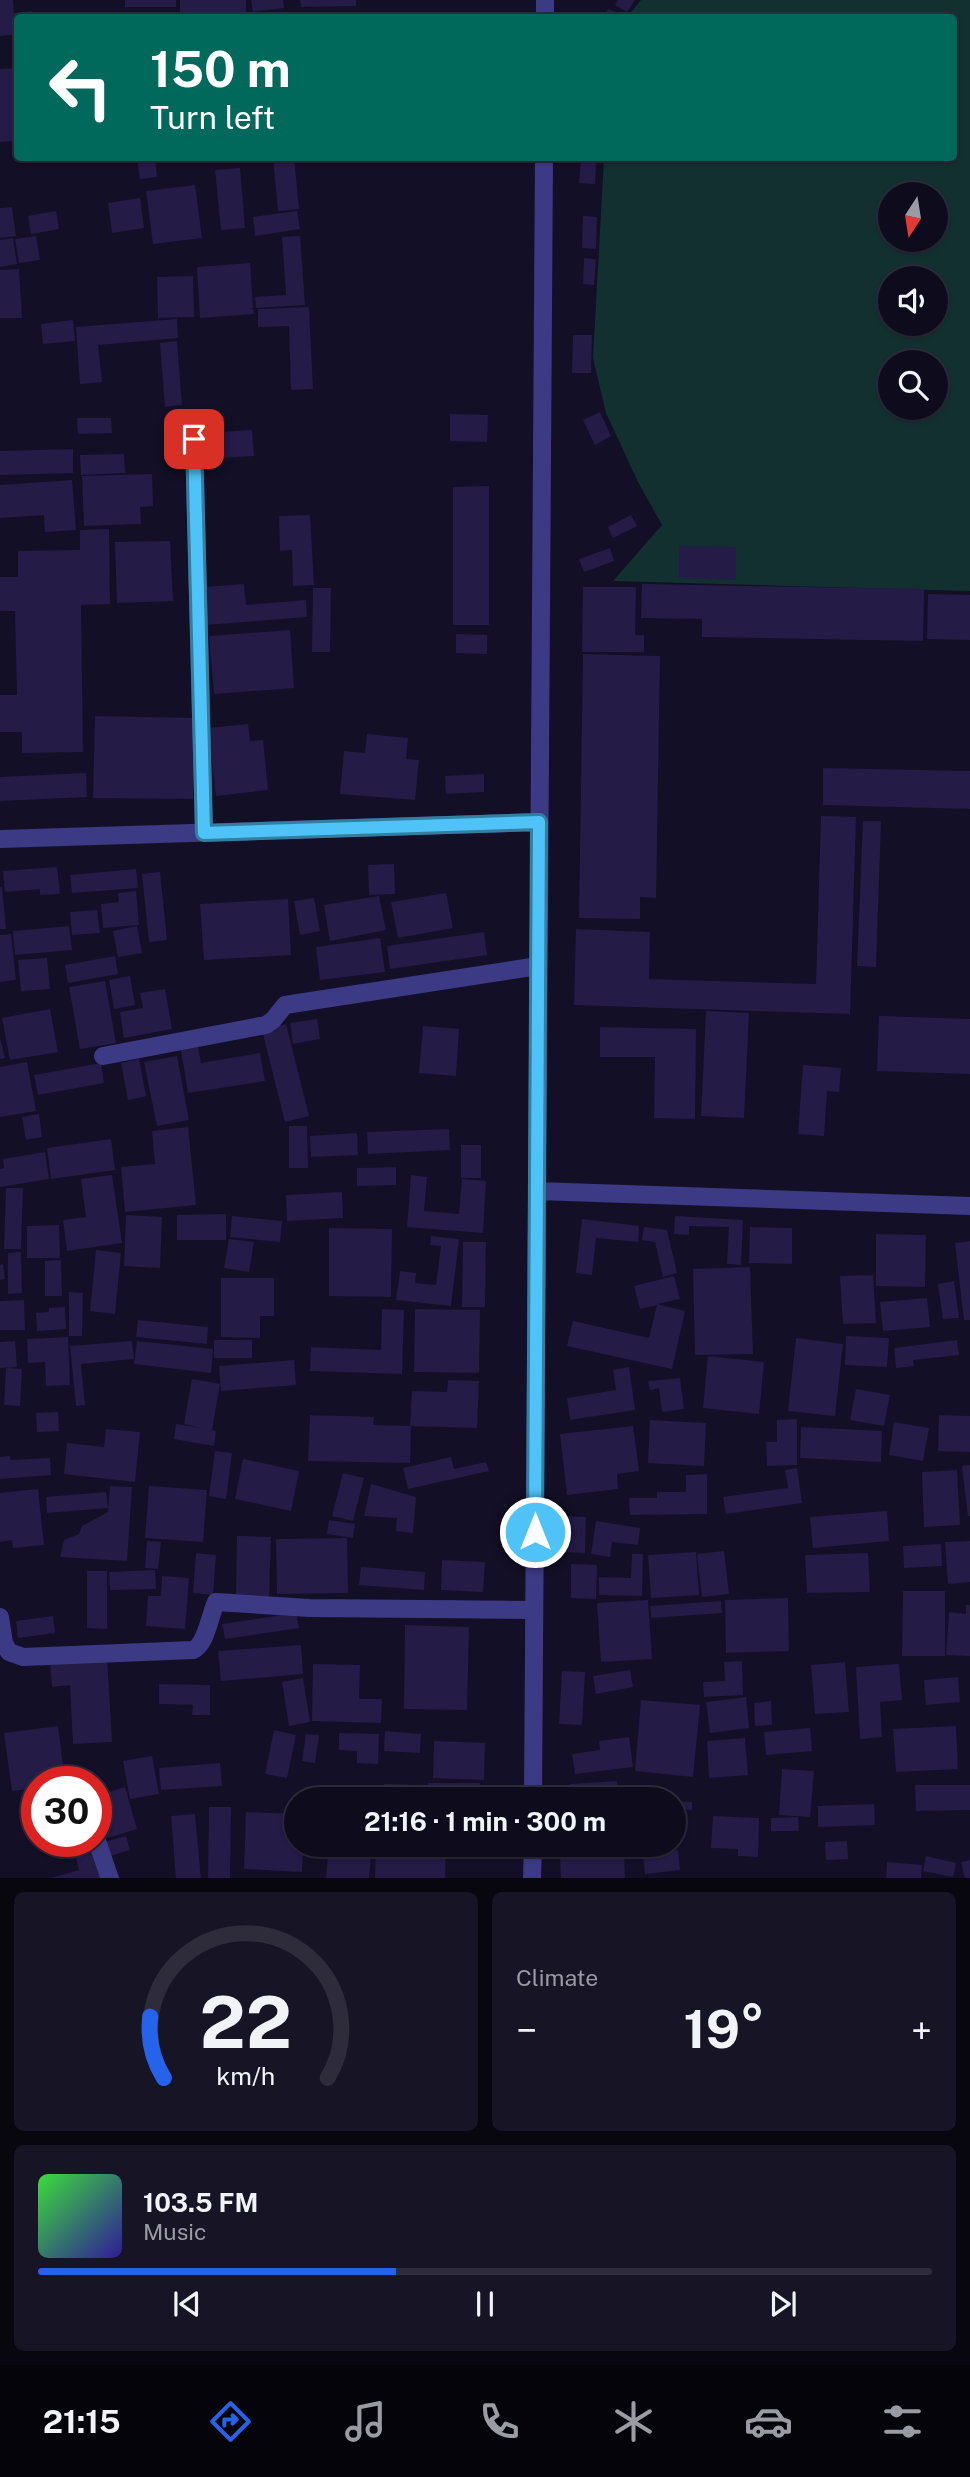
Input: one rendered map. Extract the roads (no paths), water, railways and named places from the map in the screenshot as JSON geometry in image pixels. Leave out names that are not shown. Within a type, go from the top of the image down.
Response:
[{"type":"street","points":[[533,1787],[544,161]]},
{"type":"street","points":[[194,439],[204,833]]},
{"type":"street","points":[[0,839],[539,822]]},
{"type":"street","points":[[103,1056],[266,1025],[285,1005],[538,966]]},
{"type":"street","points":[[537,1191],[970,1206]]},
{"type":"street","points":[[0,1617],[4,1643],[9,1651],[23,1657],[193,1650],[203,1642],[216,1602],[309,1608],[534,1610]]},
{"type":"street","points":[[103,1857],[110,1878]]},
{"type":"street","points":[[532,1878],[533,1857]]}]
